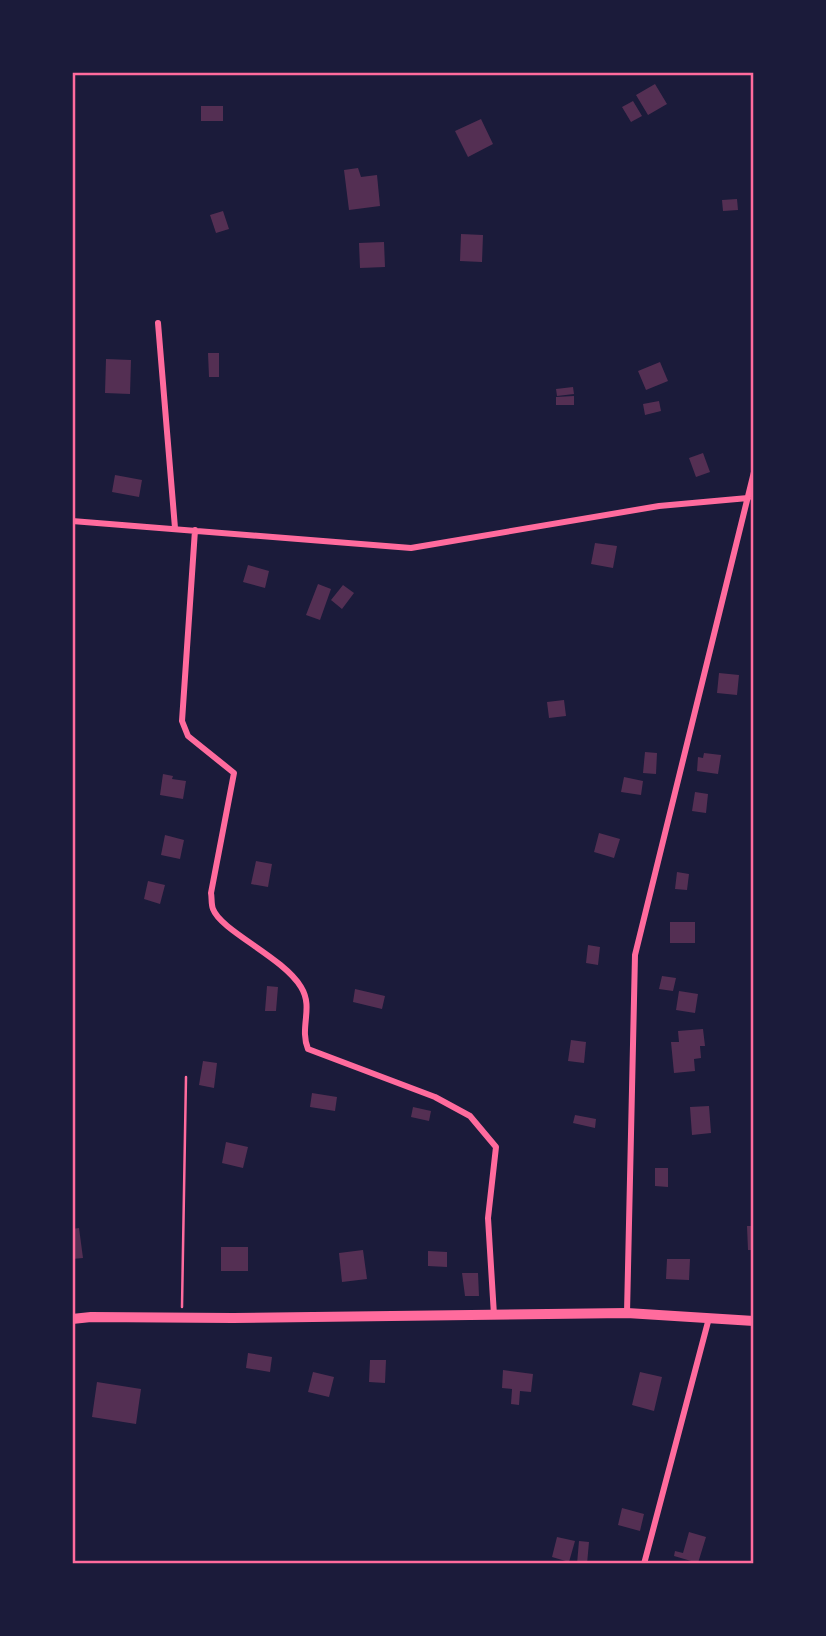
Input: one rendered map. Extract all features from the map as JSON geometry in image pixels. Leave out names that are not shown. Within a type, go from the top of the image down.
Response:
[{"type":"main road","points":[[72,1319],[627,1313],[754,1321]]},
{"type":"street","points":[[158,323],[175,528]]},
{"type":"street","points":[[627,1313],[635,955],[754,472]]},
{"type":"street","points":[[72,521],[411,548],[659,506],[748,498]]},
{"type":"street","points":[[195,530],[182,721],[188,736],[234,773],[211,893],[213,910],[226,924],[283,965],[300,986],[308,1000],[304,1038],[309,1049],[435,1097],[470,1116],[496,1147],[488,1218],[494,1315]]},
{"type":"street","points":[[644,1564],[709,1318]]},
{"type":"path","points":[[182,1317],[186,1077]]},
{"type":"building","points":[[655,84],[667,104],[648,115],[636,95]]},
{"type":"building","points":[[633,101],[642,116],[631,122],[622,107]]},
{"type":"building","points":[[201,106],[223,106],[223,121],[201,121]]},
{"type":"building","points":[[481,119],[493,144],[468,157],[455,131]]},
{"type":"building","points":[[358,168],[361,177],[377,175],[380,206],[349,210],[344,170]]},
{"type":"building","points":[[737,199],[738,210],[723,211],[722,200]]},
{"type":"building","points":[[223,211],[229,229],[216,233],[210,215]]},
{"type":"building","points":[[461,234],[483,235],[482,262],[460,261]]},
{"type":"building","points":[[384,242],[385,267],[360,268],[359,243]]},
{"type":"building","points":[[208,353],[219,353],[219,377],[209,377]]},
{"type":"building","points":[[106,359],[131,360],[130,394],[105,393]]},
{"type":"building","points":[[660,362],[668,381],[646,390],[638,371]]},
{"type":"building","points":[[573,387],[574,394],[557,396],[556,389]]},
{"type":"building","points":[[574,396],[574,405],[556,405],[556,397]]},
{"type":"building","points":[[659,401],[661,411],[645,415],[643,404]]},
{"type":"building","points":[[703,453],[710,472],[696,477],[689,458]]},
{"type":"building","points":[[115,475],[142,480],[139,497],[112,492]]},
{"type":"building","points":[[595,543],[617,546],[613,568],[591,564]]},
{"type":"building","points":[[248,565],[269,571],[265,588],[243,582]]},
{"type":"building","points":[[318,584],[331,589],[320,620],[306,615]]},
{"type":"building","points":[[343,585],[354,593],[342,609],[331,600]]},
{"type":"building","points":[[719,673],[739,675],[737,695],[717,693]]},
{"type":"building","points":[[564,700],[566,716],[549,718],[547,702]]},
{"type":"building","points":[[645,752],[657,753],[656,774],[643,773]]},
{"type":"building","points":[[704,753],[721,755],[718,774],[697,771],[698,757],[703,758]]},
{"type":"building","points":[[163,774],[173,776],[172,779],[186,781],[183,799],[160,795]]},
{"type":"building","points":[[624,777],[643,781],[641,795],[621,792]]},
{"type":"building","points":[[695,792],[708,794],[706,813],[692,811]]},
{"type":"building","points":[[599,833],[620,839],[614,858],[594,852]]},
{"type":"building","points":[[165,835],[184,840],[180,859],[161,855]]},
{"type":"building","points":[[256,861],[272,864],[268,887],[251,884]]},
{"type":"building","points":[[677,872],[689,874],[687,890],[675,889]]},
{"type":"building","points":[[148,881],[165,885],[160,904],[144,899]]},
{"type":"building","points":[[670,922],[695,922],[695,943],[670,943]]},
{"type":"building","points":[[588,945],[600,947],[598,965],[586,963]]},
{"type":"building","points":[[662,976],[676,978],[673,991],[659,989]]},
{"type":"building","points":[[267,986],[278,987],[276,1011],[265,1011]]},
{"type":"building","points":[[355,989],[385,996],[382,1009],[353,1002]]},
{"type":"building","points":[[679,991],[698,994],[695,1013],[676,1010]]},
{"type":"building","points":[[703,1029],[705,1046],[700,1046],[701,1058],[694,1059],[695,1071],[674,1073],[671,1042],[679,1042],[678,1031]]},
{"type":"building","points":[[571,1040],[586,1042],[584,1063],[568,1061]]},
{"type":"building","points":[[203,1061],[217,1063],[214,1088],[199,1085]]},
{"type":"building","points":[[312,1093],[337,1097],[335,1111],[310,1107]]},
{"type":"building","points":[[709,1106],[711,1133],[692,1135],[690,1107]]},
{"type":"building","points":[[413,1107],[431,1111],[429,1121],[411,1117]]},
{"type":"building","points":[[575,1115],[596,1119],[595,1128],[573,1123]]},
{"type":"building","points":[[226,1142],[248,1147],[243,1168],[222,1163]]},
{"type":"building","points":[[655,1168],[668,1168],[668,1187],[655,1186]]},
{"type":"building","points":[[747,1226],[754,1226],[754,1250],[748,1250]]},
{"type":"building","points":[[79,1228],[83,1258],[72,1259],[72,1229]]},
{"type":"building","points":[[221,1247],[248,1247],[248,1271],[221,1271]]},
{"type":"building","points":[[363,1250],[367,1279],[342,1282],[339,1253]]},
{"type":"building","points":[[428,1251],[447,1252],[447,1267],[428,1266]]},
{"type":"building","points":[[667,1259],[690,1259],[689,1280],[666,1279]]},
{"type":"building","points":[[462,1273],[478,1273],[479,1296],[465,1296]]},
{"type":"building","points":[[248,1353],[272,1357],[270,1372],[246,1368]]},
{"type":"building","points":[[370,1360],[386,1360],[385,1383],[369,1382]]},
{"type":"building","points":[[503,1370],[533,1374],[531,1392],[520,1391],[519,1405],[511,1404],[512,1389],[502,1388]]},
{"type":"building","points":[[313,1372],[334,1377],[329,1397],[308,1392]]},
{"type":"building","points":[[640,1372],[662,1377],[654,1411],[632,1405]]},
{"type":"building","points":[[97,1382],[141,1389],[136,1424],[92,1417]]},
{"type":"building","points":[[622,1508],[644,1514],[640,1531],[618,1525]]},
{"type":"building","points":[[689,1532],[706,1537],[698,1563],[674,1556],[675,1551],[683,1553]]},
{"type":"building","points":[[557,1537],[575,1541],[569,1562],[552,1557]]},
{"type":"building","points":[[579,1541],[589,1542],[587,1564],[577,1564]]}]
